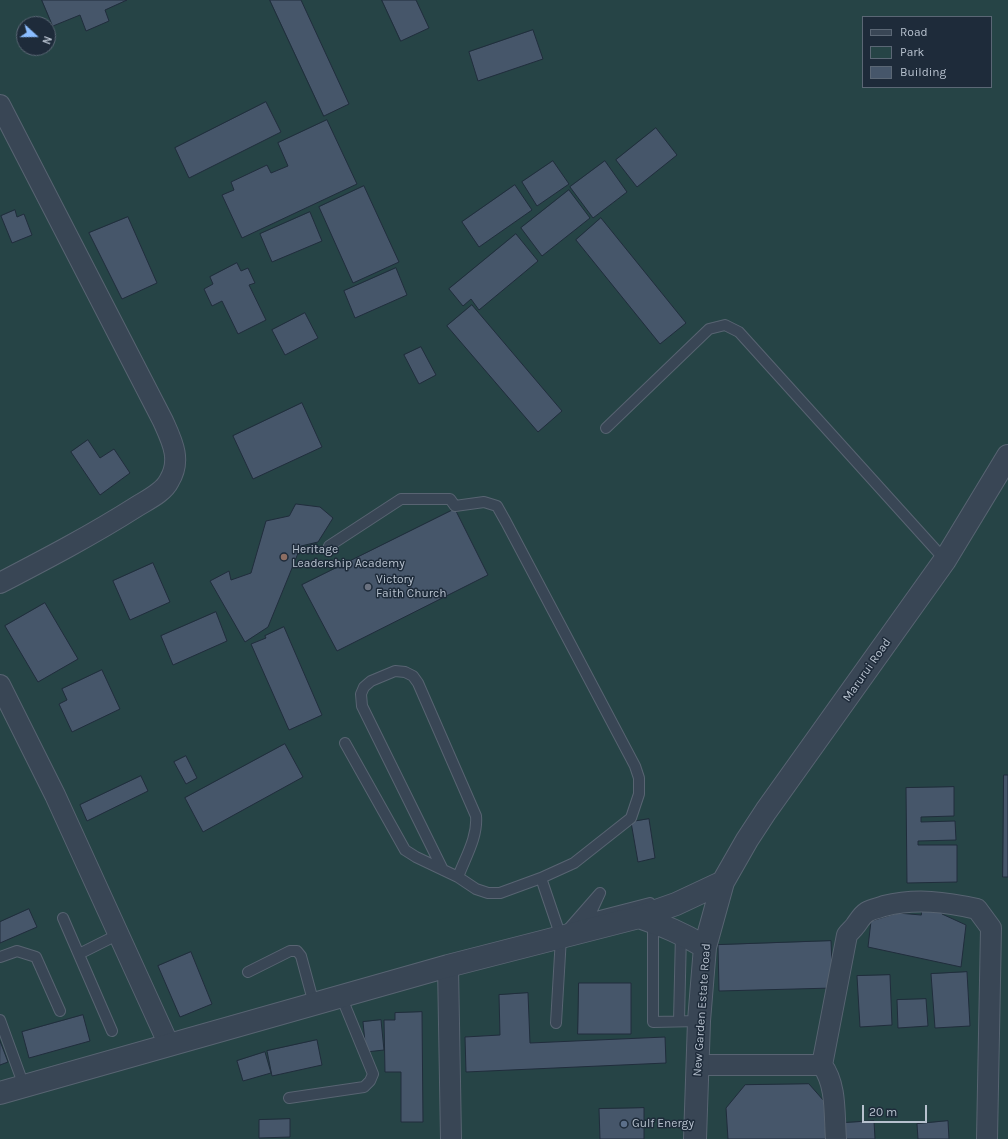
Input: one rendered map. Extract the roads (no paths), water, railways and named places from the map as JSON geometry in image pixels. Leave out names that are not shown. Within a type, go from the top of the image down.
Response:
[{"type":"street","points":[[0,105],[163,421],[174,446],[176,457],[174,469],[169,482],[161,491],[100,530],[0,583]]},
{"type":"street","name":"Marurui Road","points":[[723,882],[766,811],[945,560],[1008,456]]},
{"type":"street","points":[[0,685],[55,795],[169,1045]]},
{"type":"street","points":[[0,1093],[448,966],[560,937],[648,917],[723,882]]},
{"type":"street","name":"New Garden Estate Road","points":[[695,1139],[698,1065],[689,1021],[705,947],[723,882]]},
{"type":"street","points":[[836,1139],[832,1088],[828,1074],[822,1065],[847,935],[867,911],[900,903],[923,901],[955,904],[977,909],[991,928],[987,1139]]},
{"type":"street","points":[[648,917],[681,933],[705,947]]},
{"type":"street","points":[[448,966],[451,1139]]},
{"type":"street","points":[[698,1065],[822,1065]]},
{"type":"lane","points":[[606,428],[709,329],[725,325],[739,332],[945,560]]},
{"type":"lane","points":[[329,546],[401,499],[450,499],[456,506],[484,502],[496,506],[503,516],[635,766],[639,778],[639,794],[631,818],[574,863],[541,878],[500,893],[488,893],[476,889],[458,877],[416,858],[406,850],[345,743]]},
{"type":"lane","points":[[443,870],[362,706],[361,694],[364,687],[371,681],[395,671],[405,672],[413,676],[418,683],[476,816],[477,826],[458,877]]},
{"type":"lane","points":[[541,878],[560,937],[556,1023]]},
{"type":"lane","points":[[560,937],[600,893],[588,918],[652,902],[648,917],[653,1022],[689,1021],[681,933]]},
{"type":"lane","points":[[63,918],[112,1031]]},
{"type":"lane","points":[[79,954],[119,934]]},
{"type":"lane","points":[[0,957],[17,951],[36,957],[60,1011]]},
{"type":"lane","points":[[248,972],[290,951],[296,951],[301,956],[314,1004]]},
{"type":"lane","points":[[289,1098],[364,1087],[370,1082],[373,1074],[341,996]]},
{"type":"lane","points":[[0,1020],[24,1086]]},
{"type":"place","name":"Heritage Leadership Academy","points":[[284,557]]},
{"type":"place","name":"Victory Faith Church","points":[[368,587]]},
{"type":"place","name":"Gulf Energy","points":[[624,1124]]}]
